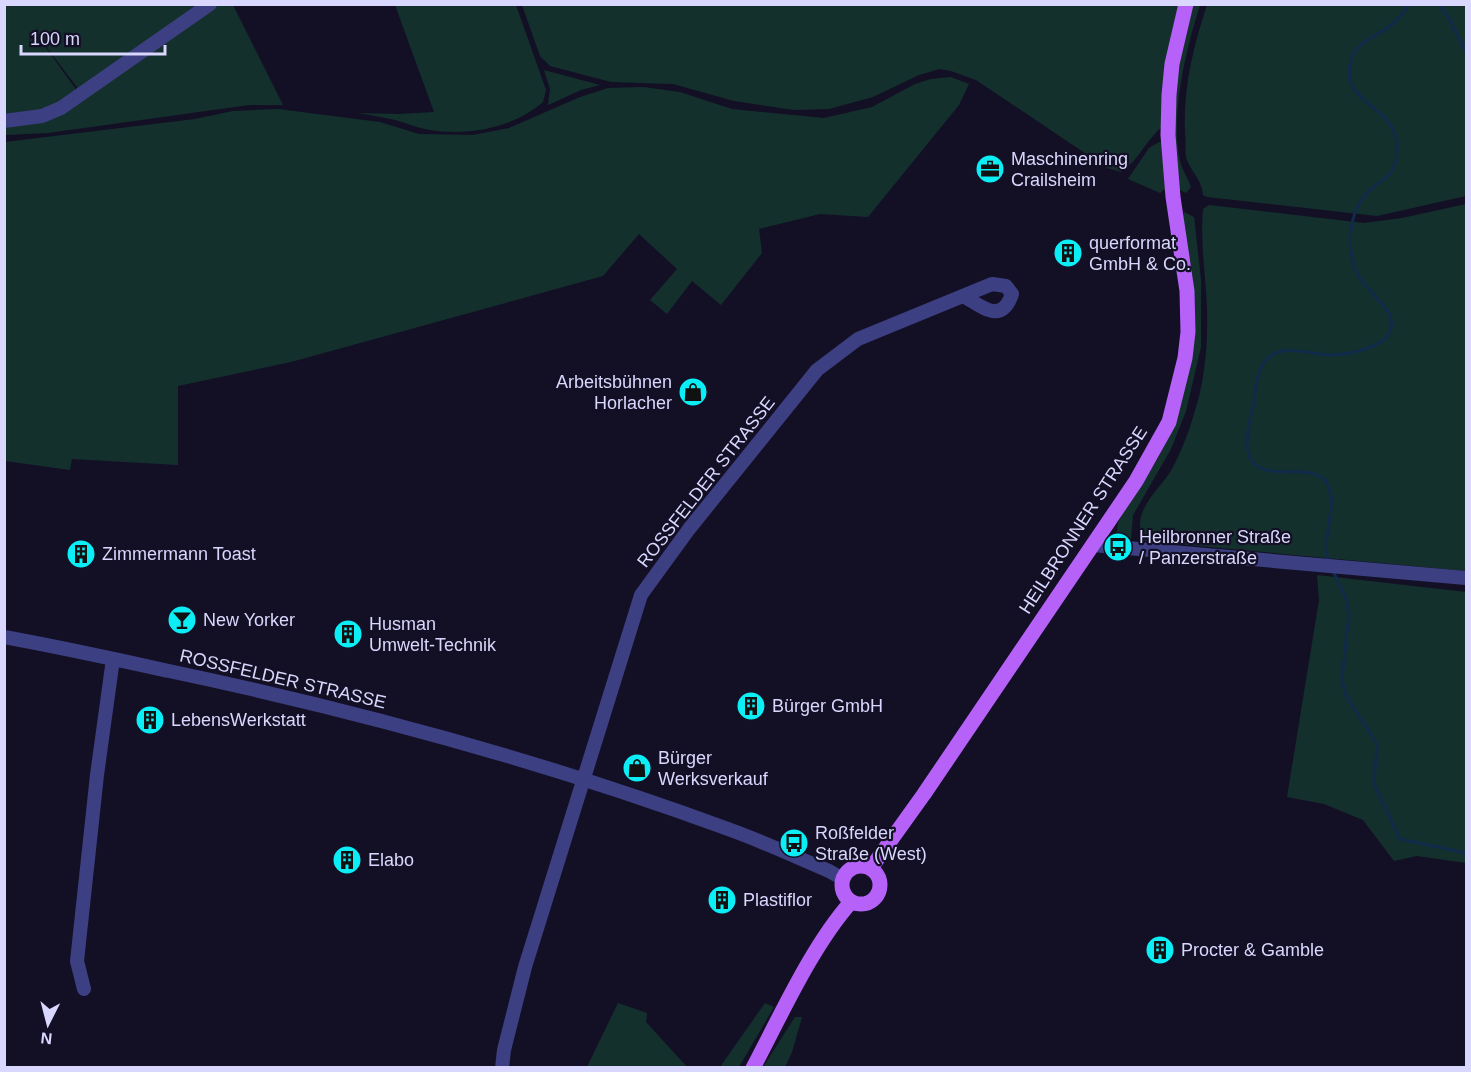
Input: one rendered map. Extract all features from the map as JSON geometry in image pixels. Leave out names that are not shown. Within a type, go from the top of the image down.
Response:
[{"type":"main road","name":"HEILBRONNER STRASSE","points":[[871,868],[931,785],[1093,545],[1147,463],[1169,422],[1185,358],[1188,332],[1187,291],[1173,197],[1168,135],[1169,94],[1173,64],[1186,4]]},
{"type":"main road","points":[[858,866],[871,868],[877,874],[880,882],[876,898],[864,904],[851,902],[845,896],[842,888],[843,879],[851,869],[858,866]]},
{"type":"main road","points":[[753,1068],[813,957],[840,914],[851,902]]},
{"type":"street","points":[[4,121],[42,116],[61,108],[210,4]]},
{"type":"street","name":"ROSSFELDER STRASSE","points":[[502,1068],[504,1050],[525,966],[641,595],[689,529],[817,370],[858,339],[964,297]]},
{"type":"street","points":[[1093,545],[1467,578]]},
{"type":"street","name":"ROSSFELDER STRASSE","points":[[4,637],[272,693],[363,716],[582,779],[730,830],[843,879]]},
{"type":"street","points":[[84,989],[77,961],[97,775],[113,659]]},
{"type":"green space","points":[[4,5],[208,5],[80,91],[34,31],[77,91],[41,112],[5,119]]},
{"type":"green space","points":[[214,5],[233,5],[283,105],[249,105],[48,133],[5,135],[5,125],[46,117]]},
{"type":"green space","points":[[395,5],[516,5],[546,90],[543,102],[531,111],[504,124],[475,131],[459,132],[430,130],[358,113],[434,112]]},
{"type":"green space","points":[[522,5],[1181,5],[1163,126],[1121,172],[1107,168],[976,80],[951,71],[939,69],[919,75],[873,97],[829,109],[794,110],[734,101],[673,84],[611,82],[550,66],[540,56]]},
{"type":"green space","points":[[1193,5],[1200,5],[1181,82],[1177,123],[1180,161],[1191,187],[1186,193],[1176,188],[1173,146],[1176,81]]},
{"type":"green space","points":[[1207,5],[1466,5],[1466,196],[1377,216],[1203,195],[1186,157],[1185,117],[1190,68]]},
{"type":"green space","points":[[544,70],[600,85],[581,90],[548,105],[550,89]]},
{"type":"green space","points":[[951,77],[969,84],[959,105],[868,217],[820,214],[759,229],[762,253],[721,305],[692,281],[667,314],[650,300],[677,269],[639,234],[603,276],[291,362],[178,386],[178,465],[72,459],[70,470],[5,461],[5,142],[195,119],[233,111],[278,109],[380,122],[419,134],[473,135],[509,128],[580,97],[608,88],[643,87],[680,92],[732,109],[824,118],[872,107],[915,84],[931,79]]},
{"type":"green space","points":[[1159,142],[1163,143],[1166,188],[1160,193],[1128,179],[1149,148]]},
{"type":"green space","points":[[1466,204],[1466,571],[1145,541],[1140,520],[1143,510],[1169,474],[1180,453],[1198,401],[1203,376],[1207,323],[1202,234],[1203,209],[1209,205],[1364,223],[1402,218]]},
{"type":"green space","points":[[1184,212],[1194,217],[1201,280],[1201,347],[1186,411],[1171,449],[1133,515],[1131,539],[1128,541],[1119,536],[1118,523],[1158,458],[1177,419],[1195,306],[1192,272],[1182,220]]},
{"type":"green space","points":[[1317,575],[1466,592],[1466,863],[1417,856],[1394,861],[1363,820],[1324,804],[1287,797],[1319,600]]},
{"type":"green space","points":[[618,1003],[647,1013],[646,1022],[687,1067],[587,1067]]},
{"type":"green space","points":[[765,1003],[774,1007],[739,1067],[720,1067]]},
{"type":"green space","points":[[795,1017],[802,1017],[785,1067],[763,1067]]},
{"type":"waterway","points":[[1329,562],[1326,543],[1331,500],[1326,482],[1317,475],[1306,472],[1280,472],[1257,466],[1250,457],[1248,432],[1259,374],[1263,363],[1273,354],[1288,350],[1328,355],[1345,354],[1381,342],[1391,329],[1389,314],[1364,284],[1355,269],[1350,237],[1358,206],[1371,189],[1393,170],[1397,150],[1395,135],[1389,123],[1353,87],[1349,75],[1351,60],[1358,48],[1394,23],[1409,4]]},
{"type":"waterway","points":[[1440,4],[1466,52]]},
{"type":"waterway","points":[[1333,571],[1346,599],[1349,615],[1342,679],[1345,693],[1377,744],[1374,784],[1400,839],[1466,853]]},
{"type":"place","name":"Maschinenring Crailsheim","points":[[990,169]]},
{"type":"place","name":"querformat GmbH & Co.","points":[[1068,253]]},
{"type":"place","name":"Arbeitsbühnen Horlacher","points":[[693,392]]},
{"type":"place","name":"Heilbronner Straße / Panzerstraße","points":[[1118,547]]},
{"type":"place","name":"Zimmermann Toast","points":[[81,554]]},
{"type":"place","name":"New Yorker","points":[[182,620]]},
{"type":"place","name":"Husman Umwelt-Technik","points":[[348,634]]},
{"type":"place","name":"Bürger GmbH","points":[[751,706]]},
{"type":"place","name":"LebensWerkstatt","points":[[150,720]]},
{"type":"place","name":"Bürger Werksverkauf","points":[[637,768]]},
{"type":"place","name":"Roßfelder Straße (West)","points":[[794,843]]},
{"type":"place","name":"Elabo","points":[[347,860]]},
{"type":"place","name":"Plastiflor","points":[[722,900]]},
{"type":"place","name":"Procter & Gamble","points":[[1160,950]]}]
